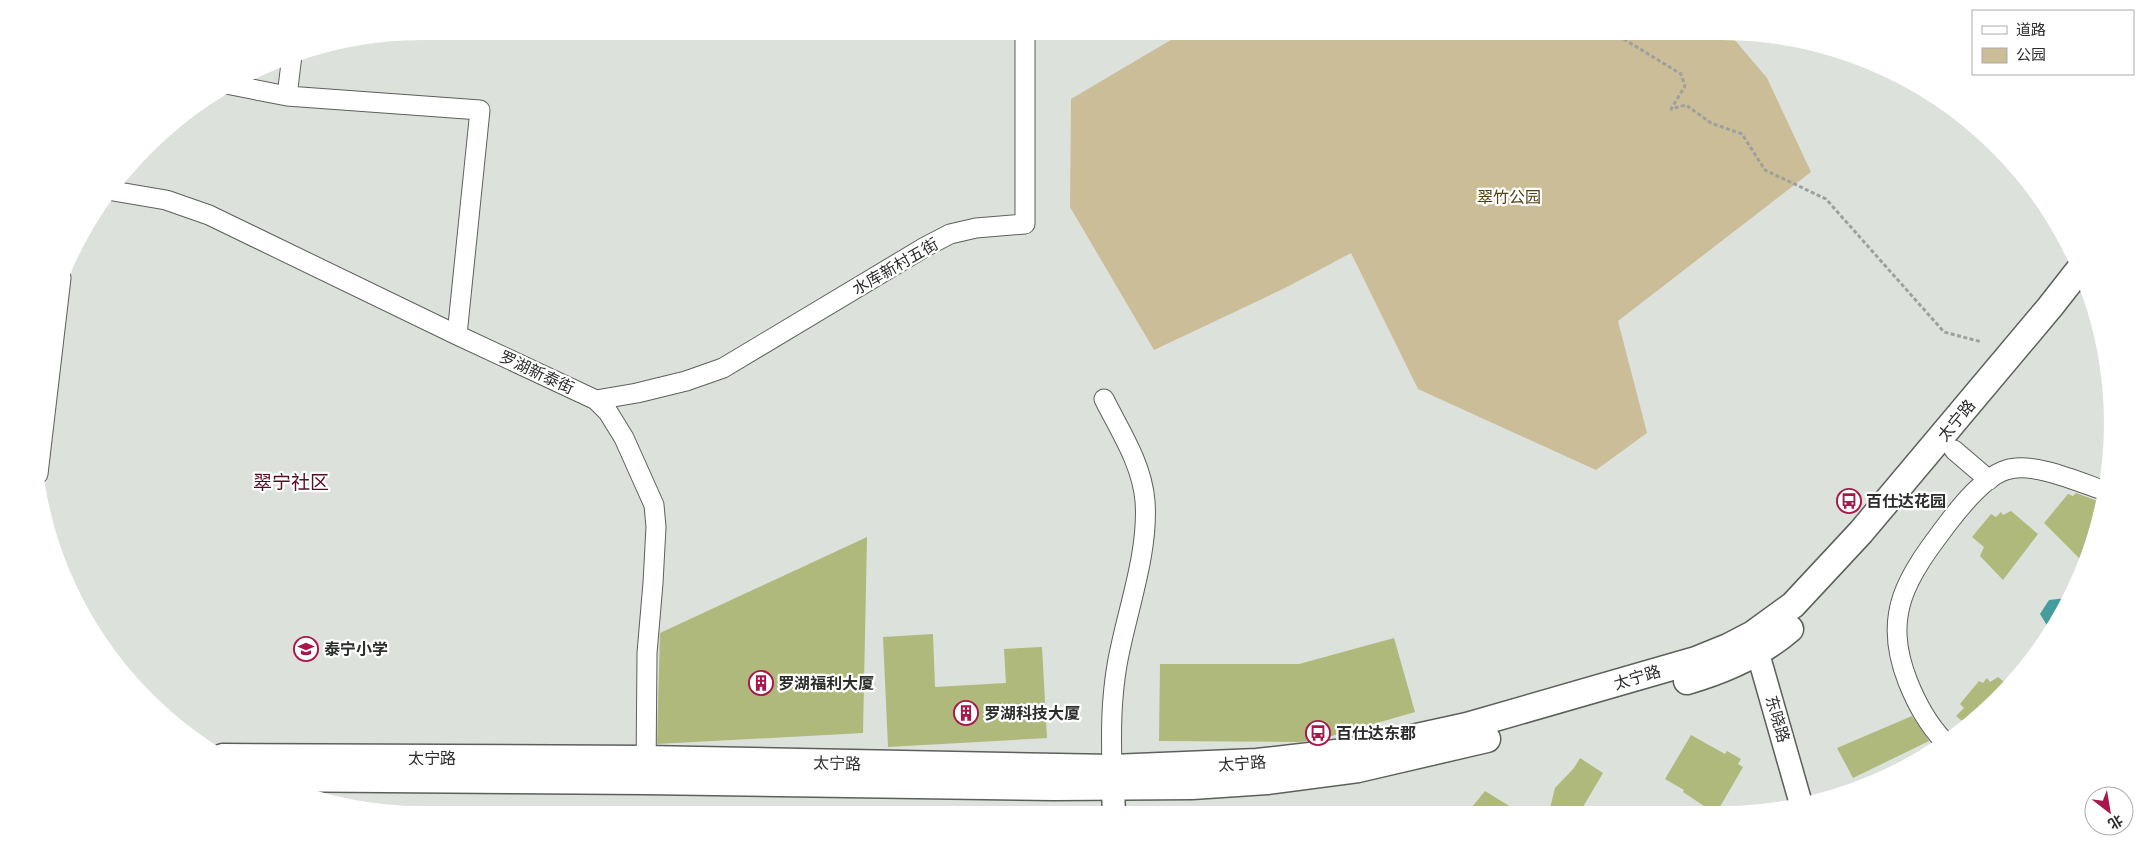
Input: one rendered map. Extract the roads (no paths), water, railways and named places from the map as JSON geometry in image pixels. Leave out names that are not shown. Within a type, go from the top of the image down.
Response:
[{"type":"main road","name":"太宁路","points":[[1756,644],[1860,532],[2075,276]]},
{"type":"main road","name":"太宁路","points":[[236,757],[646,770],[1112,777],[1192,786],[1267,781],[1358,769],[1473,743],[1700,677],[1806,616],[1874,544],[2082,295]]},
{"type":"main road","name":"太宁路","points":[[278,778],[646,770]]},
{"type":"street","name":"水库新村五街","points":[[596,400],[637,393],[686,381],[723,368],[925,247],[950,234],[976,228],[1025,224],[1025,40]]},
{"type":"street","points":[[286,96],[291,64]]},
{"type":"street","points":[[239,87],[286,96],[480,110],[457,335]]},
{"type":"street","name":"罗湖新泰街","points":[[118,192],[166,200],[209,215],[596,400],[608,412],[624,438],[654,504],[656,527],[654,574],[646,653],[646,770]]},
{"type":"street","points":[[41,448],[57,309]]},
{"type":"street","points":[[1104,399],[1141,478],[1145,500],[1142,548],[1118,665],[1111,714],[1114,806]]},
{"type":"street","points":[[1954,450],[1989,480]]},
{"type":"street","points":[[1940,736],[1914,699],[1899,659],[1896,625],[1904,592],[1923,556],[1962,505],[1989,480],[2006,470],[2026,467],[2068,478],[2098,489]]},
{"type":"street","name":"东晓路","points":[[1756,644],[1800,798]]},
{"type":"water","points":[[2061,599],[2046,624],[2040,614],[2049,600]]},
{"type":"place","name":"百仕达花园","points":[[1849,501]]},
{"type":"place","name":"泰宁小学","points":[[306,649]]},
{"type":"place","name":"罗湖福利大厦","points":[[761,683]]},
{"type":"place","name":"罗湖科技大厦","points":[[966,713]]},
{"type":"place","name":"百仕达东郡","points":[[1318,733]]},
{"type":"district","name":"翠宁社区","points":[[291,482]]},
{"type":"park label","name":"翠竹公园","points":[[1509,197]]}]
